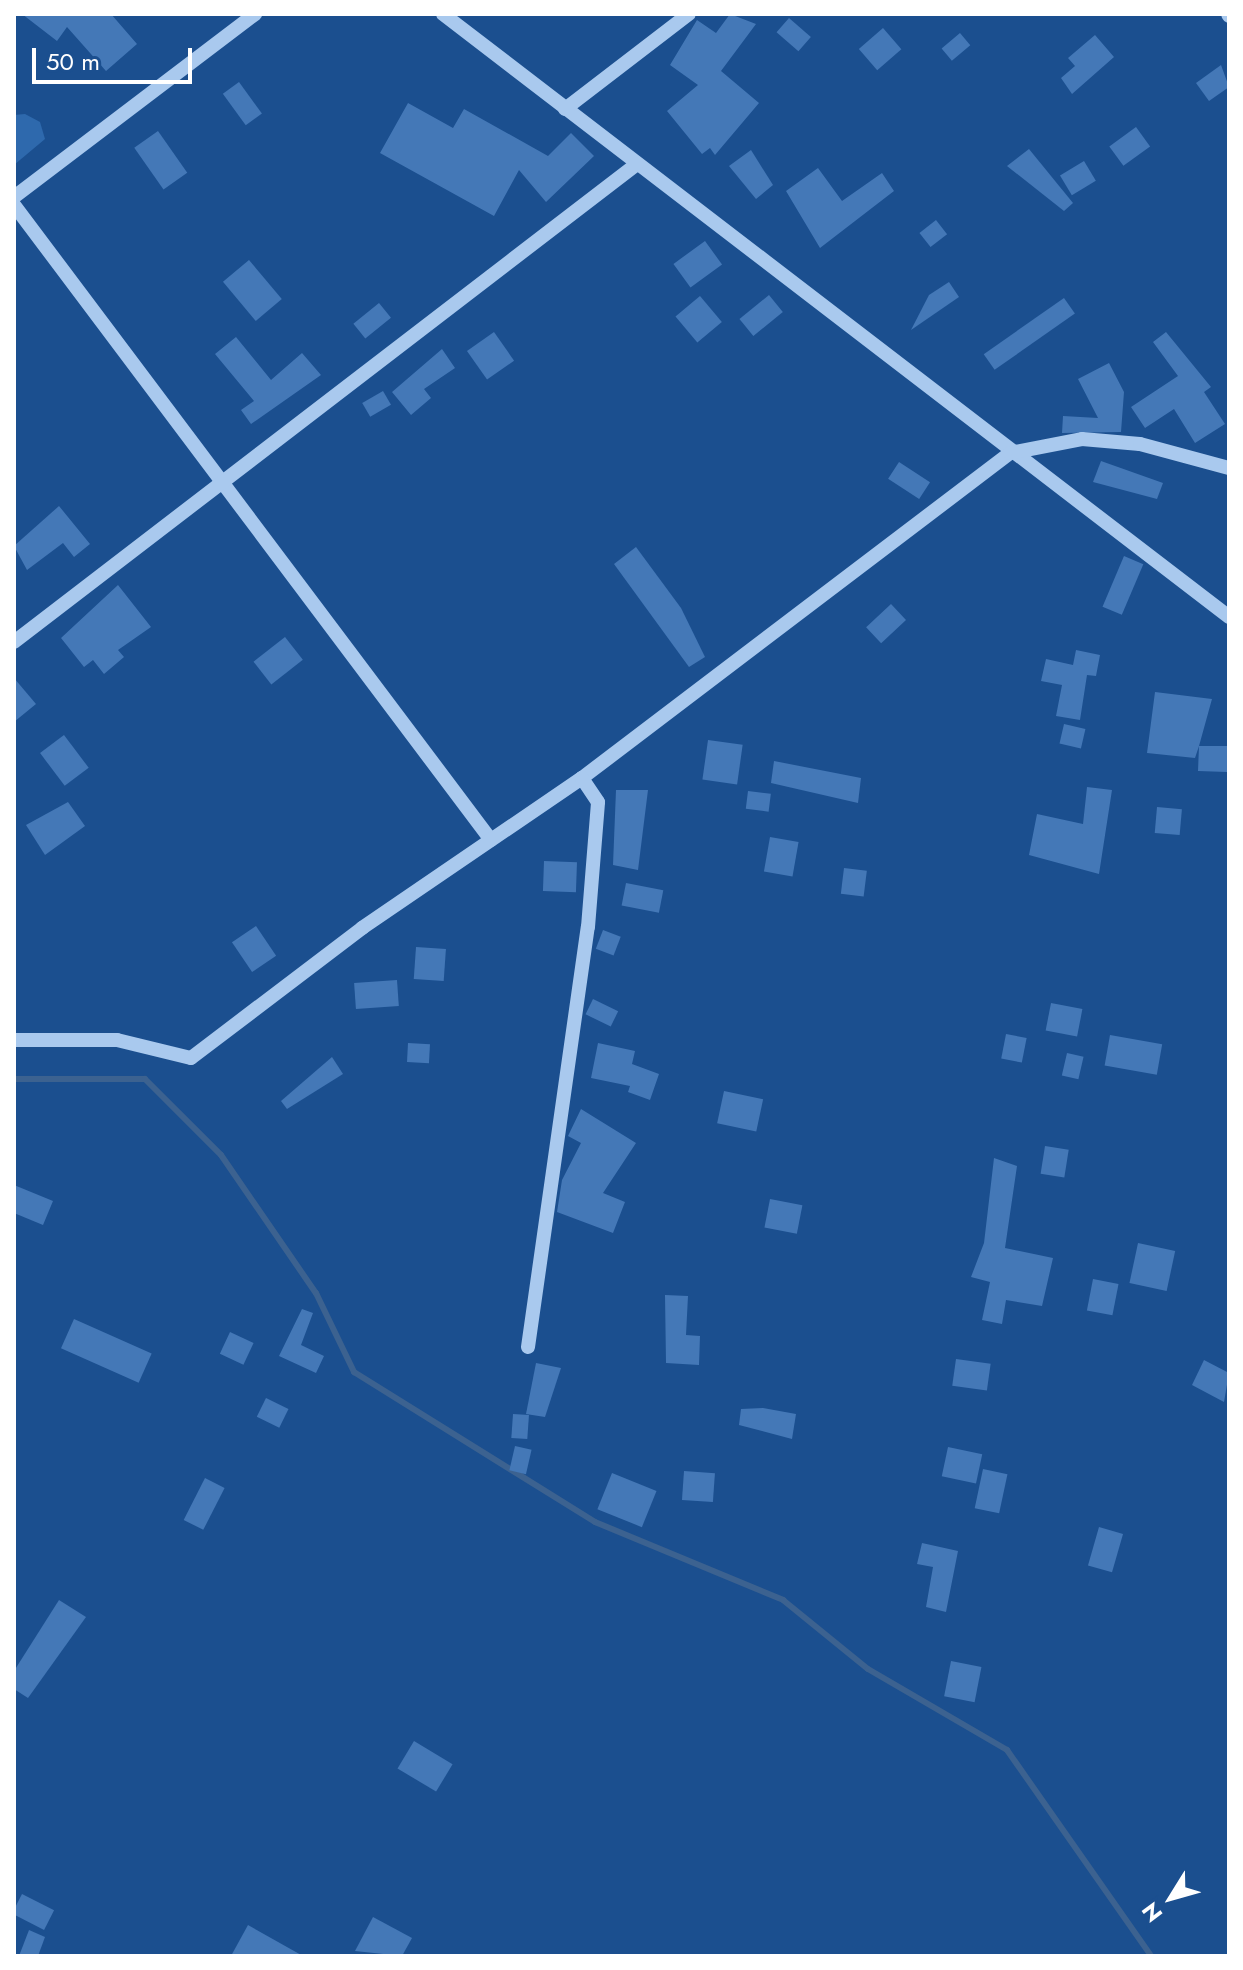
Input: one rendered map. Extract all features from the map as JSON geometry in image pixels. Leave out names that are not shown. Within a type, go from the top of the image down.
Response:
[{"type":"street","points":[[14,197],[255,14]]},
{"type":"street","points":[[443,14],[1010,453],[1229,617]]},
{"type":"street","points":[[565,109],[689,14]]},
{"type":"street","points":[[14,642],[224,486],[637,164]]},
{"type":"street","points":[[14,205],[491,840]]},
{"type":"street","points":[[14,1040],[117,1040],[191,1058],[491,840],[582,778],[1010,453],[1082,439],[1140,444],[1229,468]]},
{"type":"street","points":[[528,1347],[588,927],[598,802],[582,778]]},
{"type":"shaded area","points":[[25,114],[40,122],[45,139],[14,165],[14,115]]},
{"type":"building","points":[[22,14],[111,14],[137,44],[106,71],[67,27],[57,41]]},
{"type":"building","points":[[730,14],[756,24],[721,71],[759,103],[715,155],[710,148],[702,154],[667,111],[698,85],[670,65],[697,20],[716,33]]},
{"type":"building","points":[[789,18],[811,37],[798,51],[777,32]]},
{"type":"building","points":[[883,28],[901,49],[877,70],[859,49]]},
{"type":"building","points":[[960,33],[970,45],[952,61],[942,48]]},
{"type":"building","points":[[1095,35],[1114,57],[1072,94],[1061,78],[1075,66],[1068,58]]},
{"type":"building","points":[[1221,65],[1229,87],[1209,101],[1196,83]]},
{"type":"building","points":[[239,82],[262,114],[246,125],[223,94]]},
{"type":"building","points":[[408,103],[453,128],[464,109],[548,156],[571,133],[594,156],[546,202],[519,170],[494,216],[380,153]]},
{"type":"building","points":[[1136,127],[1150,146],[1123,166],[1109,146]]},
{"type":"building","points":[[158,131],[187,173],[163,189],[134,148]]},
{"type":"building","points":[[1029,149],[1073,203],[1064,211],[1007,166]]},
{"type":"building","points":[[751,150],[773,185],[756,199],[729,166]]},
{"type":"building","points":[[1084,161],[1096,181],[1072,195],[1060,175]]},
{"type":"building","points":[[818,168],[842,201],[882,173],[894,191],[820,248],[786,191]]},
{"type":"building","points":[[936,220],[947,234],[931,247],[919,233]]},
{"type":"building","points":[[705,241],[722,264],[690,287],[673,264]]},
{"type":"building","points":[[249,260],[282,299],[256,321],[223,282]]},
{"type":"building","points":[[949,282],[959,297],[911,330],[929,295]]},
{"type":"building","points":[[769,295],[783,312],[753,336],[739,319]]},
{"type":"building","points":[[700,296],[722,322],[697,343],[675,317]]},
{"type":"building","points":[[1064,298],[1075,314],[995,370],[984,354]]},
{"type":"building","points":[[379,303],[391,318],[365,339],[353,324]]},
{"type":"building","points":[[494,332],[514,361],[487,380],[467,351]]},
{"type":"building","points":[[1166,332],[1211,387],[1204,392],[1225,424],[1195,443],[1174,409],[1145,428],[1131,407],[1178,376],[1153,342]]},
{"type":"building","points":[[236,337],[271,380],[302,353],[321,375],[251,424],[241,410],[254,401],[215,354]]},
{"type":"building","points":[[442,349],[455,368],[424,389],[431,398],[411,415],[392,392]]},
{"type":"building","points":[[1109,363],[1124,392],[1121,432],[1062,433],[1063,416],[1098,418],[1078,379]]},
{"type":"building","points":[[383,391],[391,405],[370,417],[362,403]]},
{"type":"building","points":[[1101,461],[1163,483],[1157,499],[1093,482]]},
{"type":"building","points":[[899,462],[930,482],[919,499],[888,479]]},
{"type":"building","points":[[59,506],[90,544],[74,557],[63,543],[27,570],[14,546]]},
{"type":"building","points":[[636,547],[681,608],[705,657],[689,667],[614,564]]},
{"type":"building","points":[[1124,556],[1143,564],[1122,615],[1103,607]]},
{"type":"building","points":[[118,585],[151,627],[118,650],[124,657],[104,674],[93,660],[84,667],[61,638]]},
{"type":"building","points":[[891,604],[906,620],[881,643],[866,627]]},
{"type":"building","points":[[285,637],[303,660],[271,684],[253,662]]},
{"type":"building","points":[[1076,650],[1100,655],[1096,676],[1087,675],[1080,720],[1056,716],[1062,685],[1041,681],[1046,659],[1073,665]]},
{"type":"building","points":[[14,678],[36,704],[14,722]]},
{"type":"building","points":[[1155,692],[1212,699],[1195,758],[1147,753]]},
{"type":"building","points":[[1064,724],[1085,729],[1081,748],[1060,743]]},
{"type":"building","points":[[64,735],[89,768],[65,786],[40,753]]},
{"type":"building","points":[[708,740],[743,745],[737,784],[702,780]]},
{"type":"building","points":[[1199,746],[1227,746],[1227,772],[1198,771]]},
{"type":"building","points":[[774,761],[861,778],[858,803],[771,783]]},
{"type":"building","points":[[1087,787],[1112,790],[1099,874],[1029,855],[1037,814],[1083,824]]},
{"type":"building","points":[[616,790],[648,790],[638,870],[613,865]]},
{"type":"building","points":[[748,791],[771,794],[769,812],[746,809]]},
{"type":"building","points":[[68,802],[85,826],[45,855],[26,825]]},
{"type":"building","points":[[1157,807],[1182,809],[1180,835],[1155,833]]},
{"type":"building","points":[[770,837],[799,842],[792,877],[764,871]]},
{"type":"building","points":[[544,861],[577,862],[576,892],[543,891]]},
{"type":"building","points":[[844,868],[867,871],[864,897],[841,894]]},
{"type":"building","points":[[626,883],[663,890],[659,913],[622,906]]},
{"type":"building","points":[[256,926],[276,956],[252,972],[232,942]]},
{"type":"building","points":[[603,930],[621,937],[614,955],[596,949]]},
{"type":"building","points":[[416,947],[446,949],[444,981],[414,979]]},
{"type":"building","points":[[397,980],[399,1006],[356,1009],[354,983]]},
{"type":"building","points":[[593,999],[618,1011],[611,1027],[586,1014]]},
{"type":"building","points":[[1051,1003],[1082,1009],[1077,1037],[1046,1030]]},
{"type":"building","points":[[1006,1034],[1027,1038],[1022,1063],[1001,1059]]},
{"type":"building","points":[[1110,1035],[1162,1044],[1157,1075],[1105,1066]]},
{"type":"building","points":[[408,1043],[430,1044],[429,1063],[407,1062]]},
{"type":"building","points":[[598,1043],[635,1051],[632,1064],[659,1074],[650,1100],[628,1092],[630,1086],[591,1078]]},
{"type":"building","points":[[1067,1053],[1084,1057],[1078,1079],[1062,1075]]},
{"type":"building","points":[[332,1057],[343,1074],[287,1109],[281,1101]]},
{"type":"building","points":[[724,1091],[763,1099],[756,1132],[717,1123]]},
{"type":"building","points":[[581,1109],[636,1143],[603,1193],[625,1202],[613,1233],[557,1212],[562,1180],[581,1143],[568,1136]]},
{"type":"building","points":[[1045,1146],[1069,1150],[1064,1177],[1041,1174]]},
{"type":"building","points":[[994,1158],[1017,1166],[1005,1248],[1053,1258],[1042,1306],[1006,1300],[1002,1324],[982,1320],[990,1282],[971,1277],[984,1243]]},
{"type":"building","points":[[14,1185],[53,1201],[43,1225],[14,1213]]},
{"type":"building","points":[[770,1199],[802,1205],[797,1234],[764,1227]]},
{"type":"building","points":[[1138,1243],[1175,1251],[1167,1291],[1129,1283]]},
{"type":"building","points":[[1093,1279],[1119,1284],[1112,1315],[1087,1310]]},
{"type":"building","points":[[665,1295],[688,1296],[686,1335],[700,1336],[699,1365],[666,1363]]},
{"type":"building","points":[[302,1309],[313,1313],[301,1345],[324,1356],[316,1373],[279,1356]]},
{"type":"building","points":[[74,1319],[152,1354],[139,1383],[61,1348]]},
{"type":"building","points":[[230,1332],[254,1343],[243,1365],[220,1354]]},
{"type":"building","points":[[956,1359],[991,1364],[987,1391],[952,1386]]},
{"type":"building","points":[[1204,1360],[1229,1373],[1224,1402],[1192,1385]]},
{"type":"building","points":[[536,1363],[561,1368],[545,1417],[526,1414]]},
{"type":"building","points":[[266,1398],[288,1409],[279,1428],[257,1417]]},
{"type":"building","points":[[763,1408],[796,1414],[792,1439],[739,1425],[741,1409]]},
{"type":"building","points":[[513,1414],[529,1415],[527,1439],[511,1438]]},
{"type":"building","points":[[515,1446],[532,1450],[526,1474],[509,1470]]},
{"type":"building","points":[[948,1447],[982,1454],[976,1484],[942,1476]]},
{"type":"building","points":[[983,1469],[1007,1474],[999,1513],[975,1508]]},
{"type":"building","points":[[684,1471],[715,1473],[713,1502],[682,1500]]},
{"type":"building","points":[[612,1473],[657,1491],[642,1527],[597,1509]]},
{"type":"building","points":[[205,1478],[225,1488],[203,1530],[184,1520]]},
{"type":"building","points":[[1099,1527],[1123,1534],[1112,1572],[1088,1565]]},
{"type":"building","points":[[922,1543],[958,1551],[946,1612],[926,1607],[933,1567],[917,1564]]},
{"type":"building","points":[[59,1600],[86,1617],[28,1698],[14,1689],[14,1671]]},
{"type":"building","points":[[951,1661],[981,1667],[975,1702],[944,1696]]},
{"type":"building","points":[[414,1741],[453,1764],[436,1792],[398,1768]]},
{"type":"building","points":[[22,1894],[54,1910],[44,1930],[14,1915]]},
{"type":"building","points":[[373,1917],[412,1938],[402,1956],[355,1951]]},
{"type":"building","points":[[248,1925],[303,1956],[231,1956]]},
{"type":"building","points":[[29,1930],[45,1937],[38,1956],[19,1956]]},
{"type":"waterway","points":[[14,1079],[145,1079],[221,1155],[316,1293],[354,1372],[595,1522],[783,1600],[868,1669],[1007,1750],[1151,1956]]}]
